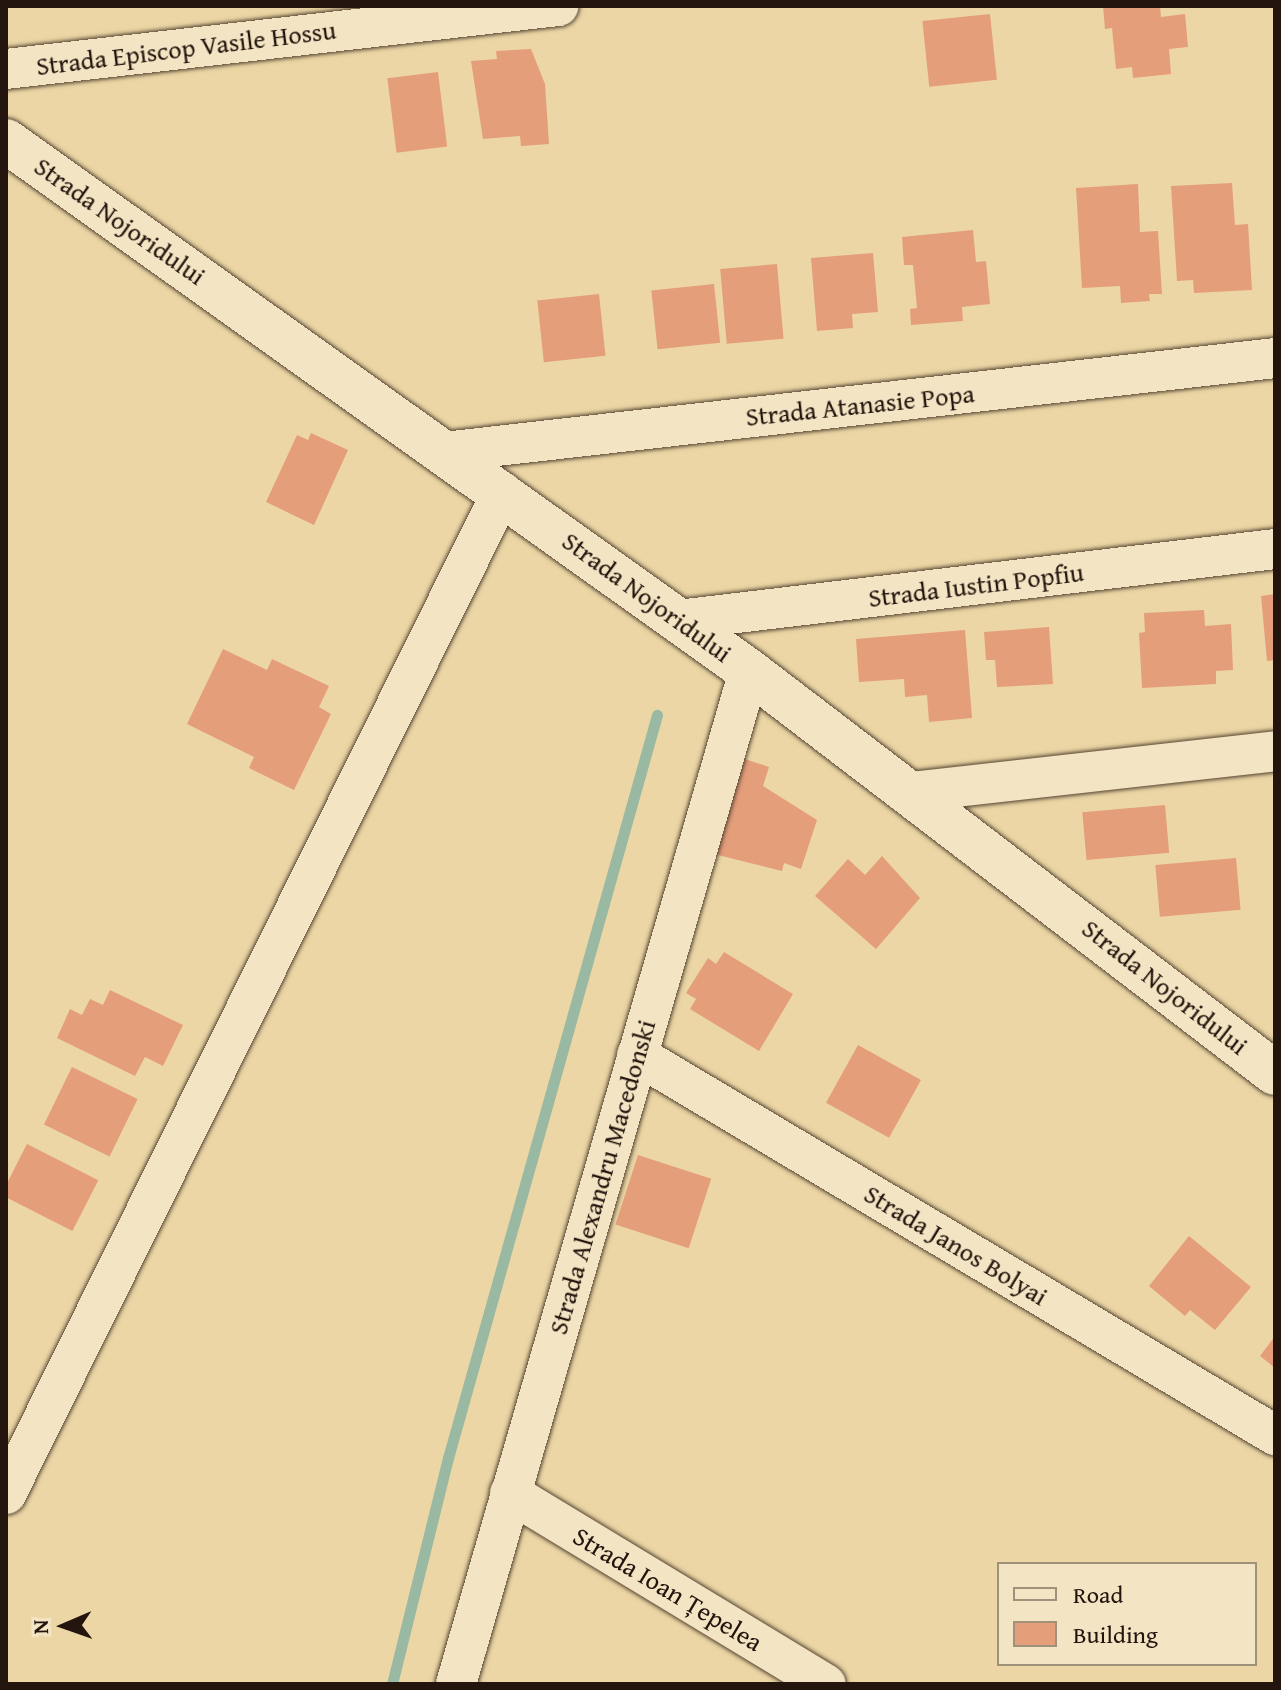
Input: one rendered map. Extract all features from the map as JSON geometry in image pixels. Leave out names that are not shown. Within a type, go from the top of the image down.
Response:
[{"type":"main road","name":"Strada Nojoridului","points":[[6,141],[749,671],[912,792],[1275,1073]]},
{"type":"street","name":"Strada Episcop Vasile Hossu","points":[[6,69],[558,6]]},
{"type":"street","name":"Strada Atanasie Popa","points":[[444,452],[1275,358]]},
{"type":"street","points":[[6,1494],[502,492]]},
{"type":"street","name":"Strada Iustin Popfiu","points":[[678,620],[1275,549]]},
{"type":"street","name":"Strada Alexandru Macedonski","points":[[456,1684],[749,671]]},
{"type":"street","points":[[912,792],[1275,751]]},
{"type":"street","name":"Strada Janos Bolyai","points":[[637,1055],[1275,1435]]},
{"type":"street","name":"Strada Ioan Țepelea","points":[[510,1493],[826,1684]]},
{"type":"building","points":[[1103,6],[1160,6],[1161,17],[1185,14],[1188,47],[1169,49],[1171,74],[1133,78],[1132,67],[1116,69],[1112,28],[1105,29]]},
{"type":"building","points":[[990,14],[997,80],[929,87],[922,21]]},
{"type":"building","points":[[531,49],[545,84],[549,144],[521,146],[520,136],[483,139],[471,61],[497,59],[496,51]]},
{"type":"building","points":[[438,72],[447,146],[397,153],[387,78]]},
{"type":"building","points":[[1232,183],[1235,225],[1248,224],[1252,290],[1194,293],[1193,280],[1177,281],[1171,186]]},
{"type":"building","points":[[1138,184],[1140,232],[1158,231],[1162,294],[1149,294],[1150,301],[1121,303],[1120,286],[1082,288],[1076,188]]},
{"type":"building","points":[[973,230],[976,262],[986,261],[990,304],[962,307],[963,321],[911,325],[910,309],[917,308],[913,265],[904,265],[902,237]]},
{"type":"building","points":[[873,253],[878,312],[852,314],[853,328],[817,331],[811,258]]},
{"type":"building","points":[[777,264],[784,339],[727,344],[720,269]]},
{"type":"building","points":[[714,284],[720,343],[658,349],[651,291]]},
{"type":"building","points":[[599,294],[605,356],[544,362],[537,300]]},
{"type":"building","points":[[311,433],[348,450],[314,525],[266,502],[297,435],[308,440]]},
{"type":"building","points":[[1275,594],[1275,660],[1267,661],[1261,596]]},
{"type":"building","points":[[1204,610],[1205,626],[1231,624],[1233,670],[1216,671],[1216,684],[1142,688],[1139,633],[1145,632],[1144,613]]},
{"type":"building","points":[[1049,627],[1053,684],[997,687],[995,660],[986,660],[984,632]]},
{"type":"building","points":[[965,630],[972,718],[929,722],[927,695],[905,697],[904,679],[859,682],[856,639]]},
{"type":"building","points":[[223,649],[267,670],[272,659],[329,686],[319,707],[331,714],[294,790],[249,768],[254,757],[187,724]]},
{"type":"building","points":[[742,758],[769,767],[763,786],[817,820],[801,869],[784,863],[782,871],[710,853]]},
{"type":"building","points":[[1165,805],[1169,853],[1086,860],[1082,812]]},
{"type":"building","points":[[882,856],[920,898],[876,949],[815,896],[848,859],[865,875]]},
{"type":"building","points":[[1236,858],[1241,910],[1160,917],[1155,865]]},
{"type":"building","points":[[724,952],[793,994],[759,1051],[690,1009],[696,999],[686,993],[708,958],[716,964]]},
{"type":"building","points":[[110,990],[183,1025],[163,1066],[145,1057],[135,1076],[57,1038],[70,1009],[82,1015],[90,999],[103,1005]]},
{"type":"building","points":[[858,1045],[921,1080],[889,1138],[826,1103]]},
{"type":"building","points":[[72,1067],[138,1099],[110,1157],[44,1125]]},
{"type":"building","points":[[27,1144],[98,1180],[72,1231],[6,1197],[6,1185]]},
{"type":"building","points":[[638,1155],[711,1179],[689,1248],[615,1224]]},
{"type":"building","points":[[1189,1236],[1251,1287],[1215,1330],[1190,1310],[1185,1316],[1149,1286]]},
{"type":"building","points":[[1275,1336],[1275,1368],[1260,1356]]},
{"type":"waterway","points":[[392,1684],[448,1458],[657,715]]}]
